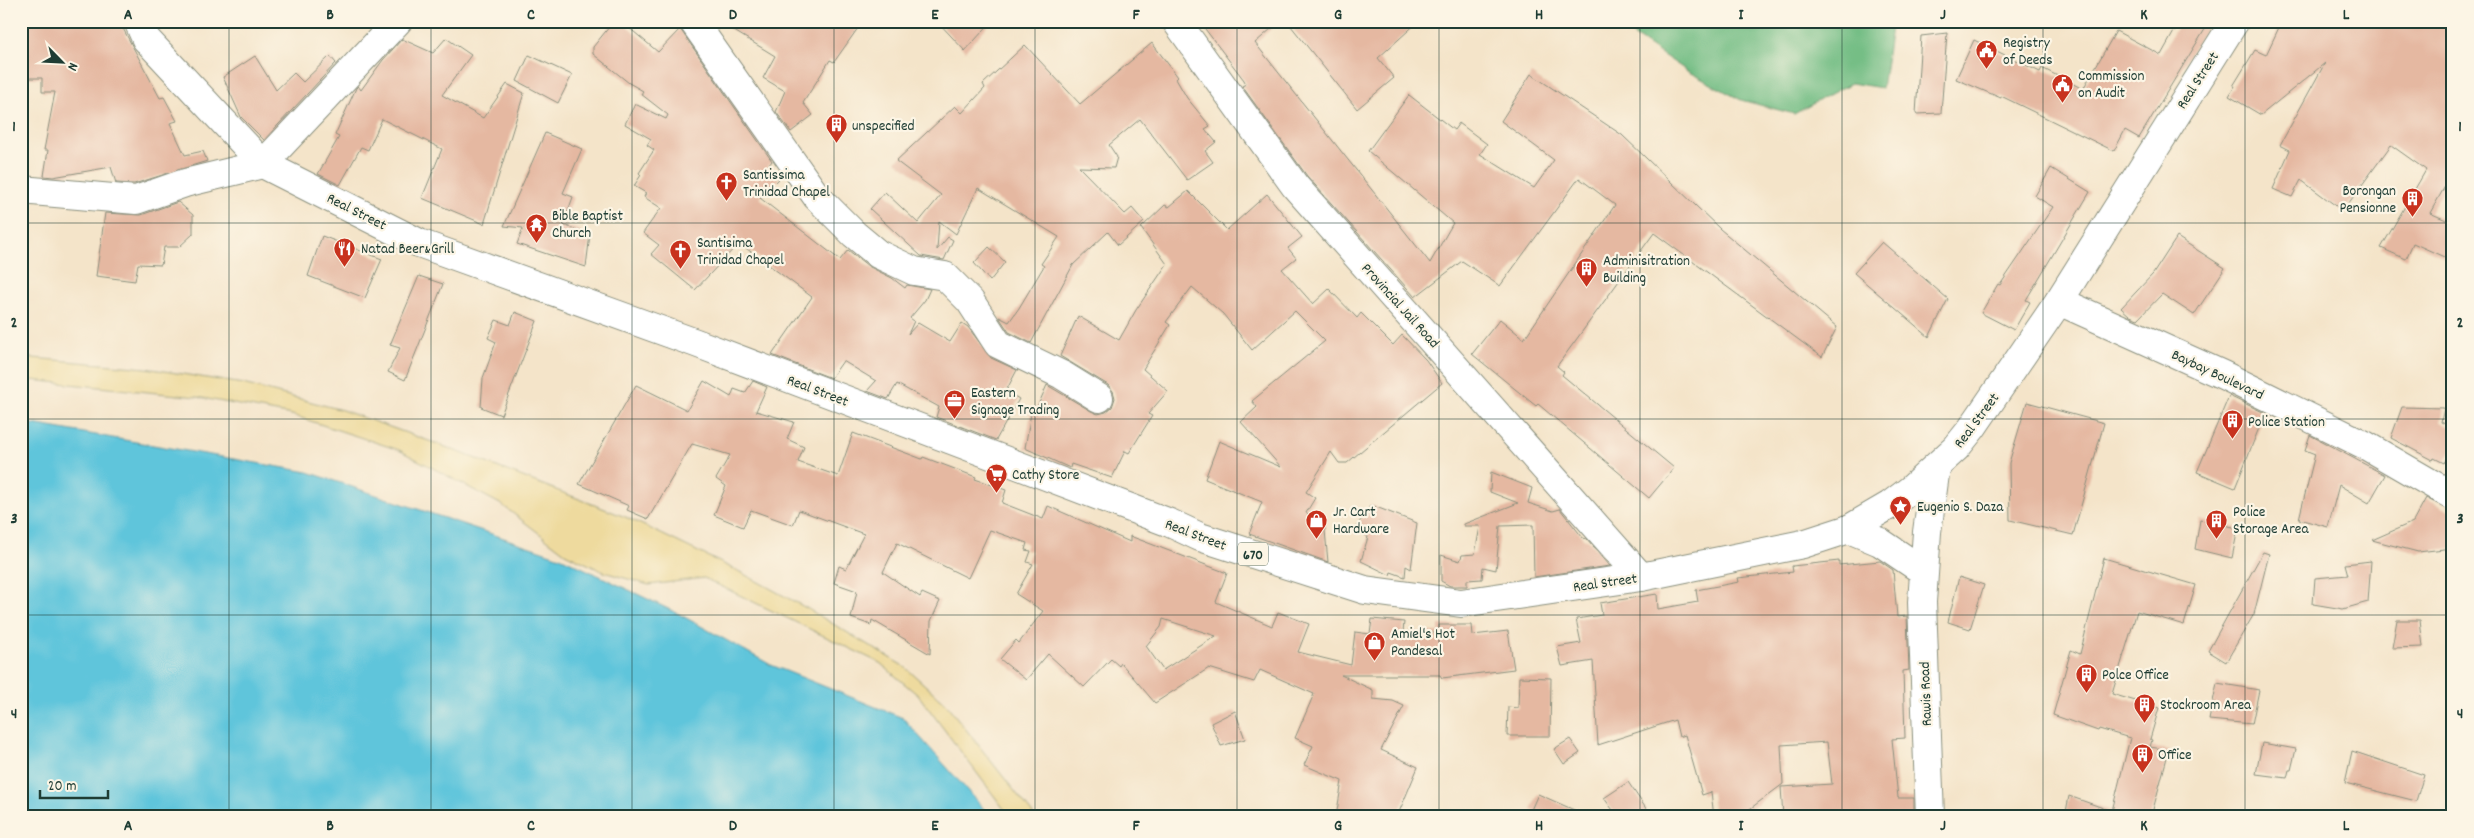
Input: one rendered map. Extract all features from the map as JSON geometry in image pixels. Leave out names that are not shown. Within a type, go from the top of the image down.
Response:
[{"type":"street","name":"Real Street","points":[[138,21],[146,39],[263,164],[419,243],[713,350],[1170,523],[1200,538],[1365,590],[1461,603],[1641,577],[1803,544],[1849,529],[1890,505],[1936,467],[1972,428],[2060,301],[2235,21]]},
{"type":"street","points":[[21,190],[136,200],[185,184],[263,164],[398,21]]},
{"type":"street","points":[[693,21],[817,197],[854,234],[878,254],[914,271],[945,276],[970,301],[998,344],[1062,375],[1099,398]]},
{"type":"street","name":"Provincial Jail Road","points":[[1176,21],[1295,186],[1641,577]]},
{"type":"street","name":"Baybay Boulevard","points":[[2060,301],[2223,375],[2356,441],[2453,496]]},
{"type":"street","name":"Rawis Road","points":[[1930,817],[1922,638],[1923,571],[1936,467]]},
{"type":"street","points":[[1849,529],[1880,542],[1923,571]]},
{"type":"green space","points":[[1612,21],[1892,21],[1882,88],[1851,83],[1794,114],[1741,100],[1687,71]]},
{"type":"sand","points":[[21,357],[146,368],[243,384],[342,410],[443,446],[628,518],[740,572],[808,609],[905,667],[946,704],[1035,817],[1010,817],[919,696],[880,663],[704,578],[649,585],[604,572],[565,553],[502,505],[399,450],[292,415],[197,397],[21,379]]},
{"type":"water","points":[[21,422],[308,472],[560,557],[679,614],[771,665],[903,718],[991,817],[21,817]]},
{"type":"building","points":[[21,21],[119,21],[160,98],[164,97],[177,121],[170,123],[185,155],[203,151],[207,161],[134,184],[116,183],[111,167],[53,177],[44,176],[48,150],[44,150],[55,92],[42,92],[42,78],[21,78]]},
{"type":"building","points":[[614,21],[621,21],[658,52],[680,29],[772,161],[767,168],[779,179],[760,198],[840,260],[848,250],[868,266],[892,278],[905,288],[907,285],[930,289],[925,300],[910,318],[914,321],[908,334],[918,323],[950,342],[962,323],[968,327],[991,358],[1017,370],[1006,391],[1019,399],[996,440],[936,417],[939,407],[897,384],[888,399],[867,391],[876,381],[843,361],[831,378],[772,355],[812,297],[739,243],[695,290],[651,254],[659,245],[643,233],[661,208],[644,197],[646,193],[634,186],[641,175],[639,173],[654,150],[647,145],[651,139],[625,124],[635,104],[666,119],[668,115],[641,94],[643,91],[629,83],[593,54],[593,47]]},
{"type":"building","points":[[718,21],[863,21],[834,62],[830,60],[803,103],[813,115],[791,132],[776,112],[785,91],[763,78],[775,56]]},
{"type":"building","points":[[937,21],[992,21],[965,51]]},
{"type":"building","points":[[1199,21],[1280,21],[1255,43],[1430,263],[1453,223],[1368,151],[1409,95],[1454,130],[1459,123],[1487,144],[1480,154],[1534,188],[1554,160],[1501,121],[1531,74],[1622,135],[1720,229],[1837,327],[1822,357],[1654,233],[1557,366],[1564,372],[1562,375],[1674,468],[1649,498],[1538,404],[1536,406],[1472,354],[1500,319],[1524,339],[1615,205],[1579,178],[1500,286],[1462,261],[1415,297],[1307,176],[1242,86],[1246,84],[1244,80]]},
{"type":"building","points":[[1287,21],[1419,21],[1378,58],[1394,78],[1357,109]]},
{"type":"building","points":[[2180,21],[2210,21],[2139,138],[2125,130],[2114,151],[2001,96],[2001,98],[1956,79],[1974,40],[2040,72],[2042,68],[2083,89],[2116,31],[2161,55]]},
{"type":"building","points":[[2282,21],[2453,21],[2453,167],[2444,180],[2448,181],[2430,213],[2453,223],[2453,261],[2413,243],[2406,259],[2381,248],[2426,170],[2391,145],[2343,211],[2301,180],[2292,197],[2273,189],[2290,150],[2280,145],[2325,63],[2261,115],[2229,96],[2255,50],[2266,55]]},
{"type":"building","points":[[1947,33],[1941,113],[1916,114],[1921,36]]},
{"type":"building","points":[[446,38],[471,55],[442,95],[483,118],[507,84],[524,93],[484,224],[422,198],[442,149],[382,119],[368,150],[361,147],[340,185],[318,174],[339,137],[335,135],[356,88],[358,86],[361,90],[383,60],[402,39],[433,53]]},
{"type":"building","points":[[1152,43],[1178,77],[1176,79],[1187,98],[1210,126],[1205,129],[1216,142],[1205,151],[1213,162],[1187,180],[1140,119],[1109,145],[1117,157],[1114,168],[1079,167],[1125,214],[1132,208],[1144,222],[1118,245],[1108,232],[1073,265],[1031,343],[1009,332],[999,317],[1009,322],[1044,266],[1041,264],[1059,237],[978,188],[956,234],[939,221],[937,250],[948,237],[953,240],[944,260],[921,256],[870,209],[885,192],[918,223],[941,195],[896,161],[955,106],[962,113],[985,88],[983,84],[1025,45],[1080,104]]},
{"type":"building","points":[[529,55],[572,75],[558,103],[517,81]]},
{"type":"building","points":[[255,56],[276,90],[294,73],[303,82],[330,56],[336,63],[264,140],[241,117],[223,77]]},
{"type":"building","points":[[545,133],[582,149],[563,193],[573,197],[563,225],[590,234],[586,267],[517,244],[523,228],[504,226]]},
{"type":"building","points":[[2051,168],[2090,192],[2026,300],[2030,302],[2014,330],[1981,313],[1998,284],[2000,285],[2053,207],[2035,196]]},
{"type":"building","points":[[1188,191],[1227,230],[1267,194],[1302,237],[1288,248],[1296,258],[1282,269],[1313,304],[1329,289],[1357,318],[1361,313],[1393,345],[1402,335],[1426,360],[1442,383],[1347,463],[1339,463],[1331,452],[1306,492],[1315,498],[1306,513],[1324,520],[1328,562],[1249,534],[1262,502],[1205,479],[1219,441],[1281,467],[1241,422],[1257,407],[1252,401],[1325,341],[1295,311],[1252,350],[1223,314],[1192,287],[1166,322],[1170,325],[1143,369],[1168,391],[1148,414],[1152,416],[1129,453],[1125,451],[1112,478],[1071,464],[1070,468],[1025,448],[1032,407],[1036,410],[1047,385],[1098,414],[1106,412],[1112,407],[1115,398],[1113,391],[1108,385],[1060,356],[1078,316],[1119,340],[1136,310],[1167,264],[1141,228],[1165,205],[1169,207]]},
{"type":"building","points":[[178,202],[193,215],[193,234],[179,247],[164,247],[161,265],[138,264],[135,281],[96,276],[105,213],[141,215]]},
{"type":"building","name":"Natad Beer&Grill","points":[[322,236],[382,259],[365,298],[308,276]]},
{"type":"building","points":[[2177,237],[2225,268],[2194,315],[2162,294],[2138,319],[2130,316],[2121,308],[2153,274]]},
{"type":"building","points":[[1882,242],[1948,299],[1929,337],[1854,273]]},
{"type":"building","points":[[989,247],[1005,262],[990,281],[974,263]]},
{"type":"building","points":[[419,276],[443,284],[405,380],[388,372],[400,348],[390,345]]},
{"type":"building","points":[[515,312],[537,321],[501,415],[481,407],[483,378],[496,342],[488,338],[496,320],[510,325]]},
{"type":"building","points":[[704,381],[731,397],[734,389],[745,393],[753,381],[767,387],[756,411],[794,422],[787,439],[804,447],[798,462],[838,476],[853,433],[976,477],[975,479],[1006,490],[1002,503],[1043,519],[1048,506],[1130,542],[1130,536],[1227,573],[1216,602],[1272,626],[1278,612],[1309,624],[1298,652],[1351,665],[1355,632],[1370,634],[1372,619],[1404,622],[1403,632],[1439,632],[1439,625],[1472,625],[1473,635],[1508,631],[1514,669],[1442,678],[1440,675],[1341,675],[1373,690],[1373,699],[1393,701],[1404,706],[1381,750],[1418,767],[1397,817],[1336,817],[1342,781],[1304,765],[1313,746],[1295,738],[1314,694],[1260,670],[1254,682],[1209,668],[1155,703],[1121,663],[1119,666],[1111,659],[1084,687],[1048,654],[1026,680],[1000,659],[1016,640],[1019,643],[1043,611],[1016,594],[1033,564],[1027,562],[1031,551],[1025,550],[1027,543],[990,530],[968,578],[897,543],[883,572],[920,597],[922,593],[940,601],[931,621],[930,654],[872,620],[871,625],[851,618],[857,591],[834,583],[839,566],[846,569],[864,534],[799,510],[793,525],[751,510],[743,527],[714,515],[726,486],[716,479],[730,455],[692,444],[648,519],[627,510],[629,506],[579,484],[636,385],[687,410]],"holes":[[[1163,619],[1216,636],[1163,670],[1146,646],[1161,627]]]},
{"type":"building","name":"Police Station","points":[[2229,396],[2265,413],[2235,488],[2197,472]]},
{"type":"building","points":[[2027,402],[2104,423],[2073,535],[2010,520],[2009,463]]},
{"type":"building","points":[[2402,407],[2444,408],[2441,422],[2453,428],[2453,446],[2444,463],[2434,458],[2433,460],[2391,438]]},
{"type":"building","points":[[2310,435],[2385,475],[2369,503],[2339,485],[2328,527],[2299,519],[2315,454],[2305,450]]},
{"type":"building","points":[[1491,472],[1532,488],[1528,503],[1553,511],[1560,509],[1583,538],[1587,539],[1610,566],[1534,577],[1533,525],[1500,526],[1496,570],[1483,567],[1482,579],[1467,580],[1467,586],[1450,586],[1441,581],[1441,555],[1460,561],[1462,555],[1475,554],[1480,526],[1464,526],[1464,524],[1518,503],[1490,492]]},
{"type":"building","points":[[2426,498],[2453,512],[2453,548],[2418,552],[2372,540],[2413,522]]},
{"type":"building","points":[[1371,505],[1417,523],[1411,569],[1406,566],[1405,577],[1391,572],[1390,575],[1361,561],[1368,537],[1356,527]]},
{"type":"building","name":"Police Storage Area","points":[[2200,520],[2238,528],[2232,558],[2195,549]]},
{"type":"building","points":[[2263,552],[2269,554],[2254,614],[2226,662],[2208,651]]},
{"type":"building","points":[[2104,558],[2196,585],[2184,625],[2137,611],[2112,694],[2159,708],[2150,739],[2152,740],[2150,747],[2169,750],[2151,817],[2065,817],[2069,796],[2112,811],[2130,738],[2099,729],[2098,731],[2053,715],[2071,650],[2080,654]]},
{"type":"building","points":[[1839,561],[1839,565],[1880,561],[1893,570],[1897,617],[1907,616],[1909,670],[1903,671],[1905,738],[1892,739],[1898,798],[1914,798],[1914,817],[1783,817],[1781,787],[1832,784],[1827,742],[1781,745],[1783,784],[1739,817],[1714,817],[1711,792],[1702,795],[1685,735],[1679,737],[1675,720],[1598,745],[1593,661],[1562,666],[1557,647],[1581,643],[1576,619],[1602,615],[1600,603],[1657,594],[1658,609],[1698,602],[1696,590],[1739,582],[1738,578],[1793,572],[1792,566]]},
{"type":"building","points":[[2371,561],[2368,602],[2343,609],[2313,604],[2315,578],[2348,575],[2345,564]]},
{"type":"building","points":[[1959,577],[1984,585],[1970,629],[1948,622]]},
{"type":"building","points":[[2397,620],[2420,620],[2423,647],[2392,648]]},
{"type":"building","points":[[1519,677],[1551,678],[1550,736],[1507,736],[1508,707],[1518,708]]},
{"type":"building","points":[[2217,683],[2259,690],[2252,724],[2209,720]]},
{"type":"building","points":[[1235,711],[1245,739],[1221,746],[1211,723]]},
{"type":"building","points":[[1570,739],[1580,753],[1564,764],[1554,749]]},
{"type":"building","points":[[2262,743],[2296,749],[2287,778],[2256,774]]},
{"type":"building","points":[[2352,751],[2424,775],[2416,801],[2345,783]]},
{"type":"building","points":[[1628,782],[1647,810],[1638,817],[1618,817],[1604,798]]},
{"type":"building","points":[[1538,794],[1590,817],[1535,817],[1537,812],[1531,810]]},
{"type":"place","name":"Registry of Deeds","points":[[1987,70]]},
{"type":"place","name":"Commission on Audit","points":[[2062,103]]},
{"type":"place","name":"unspecified","points":[[836,144]]},
{"type":"place","name":"Santissima Trinidad Chapel","points":[[727,202]]},
{"type":"place","name":"Borongan Pensionne","points":[[2412,218]]},
{"type":"place","name":"Bible Baptist Church","points":[[536,243]]},
{"type":"place","name":"Natad Beer&Grill","points":[[345,267]]},
{"type":"place","name":"Santisima Trinidad Chapel","points":[[681,270]]},
{"type":"place","name":"Adminisitration Building","points":[[1587,288]]},
{"type":"place","name":"Eastern Signage Trading","points":[[955,420]]},
{"type":"place","name":"Police Station","points":[[2232,440]]},
{"type":"place","name":"Cathy Store","points":[[996,493]]},
{"type":"place","name":"Eugenio S. Daza","points":[[1901,525]]},
{"type":"place","name":"Jr. Cart Hardware","points":[[1317,539]]},
{"type":"place","name":"Police Storage Area","points":[[2217,539]]},
{"type":"place","name":"Amiel's Hot Pandesal","points":[[1375,661]]},
{"type":"place","name":"Polce Office","points":[[2086,693]]},
{"type":"place","name":"Stockroom Area","points":[[2144,723]]},
{"type":"place","name":"Office","points":[[2142,773]]}]
